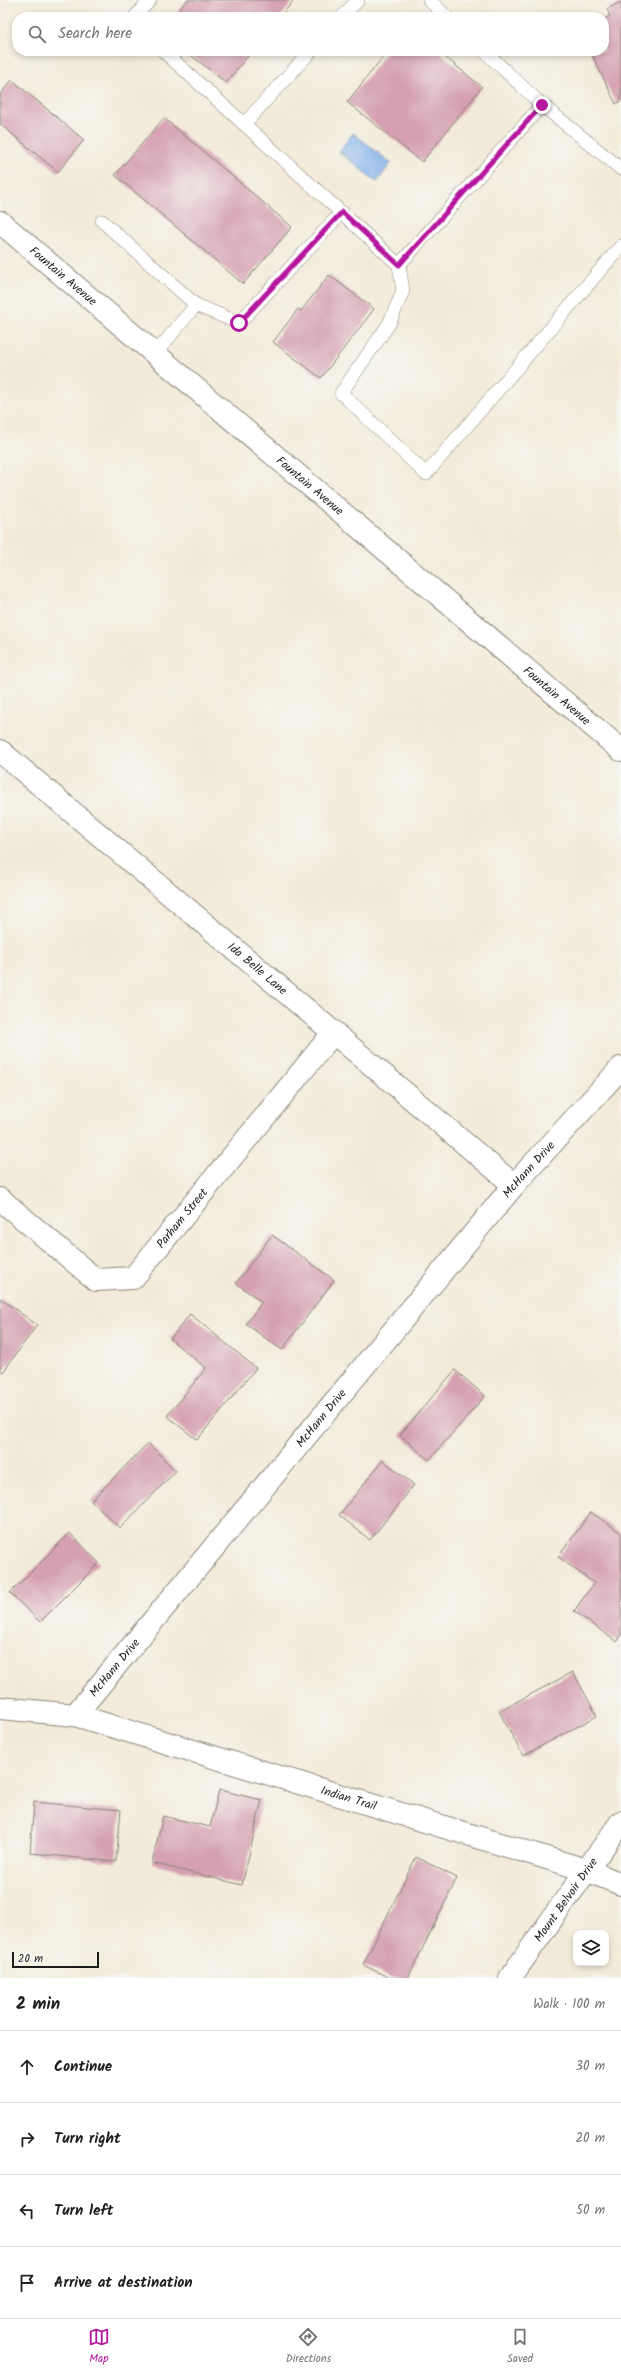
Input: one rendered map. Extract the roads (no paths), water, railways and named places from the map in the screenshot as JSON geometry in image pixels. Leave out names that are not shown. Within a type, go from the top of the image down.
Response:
[{"type":"street","name":"Fountain Avenue","points":[[0,222],[621,750]]},
{"type":"street","name":"Ida Belle Lane","points":[[0,751],[514,1185]]},
{"type":"street","name":"Parham Street","points":[[0,1199],[96,1280],[133,1278],[334,1032]]},
{"type":"street","name":"McHann Drive","points":[[75,1715],[514,1185],[621,1068]]},
{"type":"street","points":[[0,1708],[75,1715]]},
{"type":"street","name":"Indian Trail","points":[[75,1715],[586,1870],[621,1884]]},
{"type":"street","name":"Mount Belvoir Drive","points":[[510,1978],[621,1822]]},
{"type":"lane","points":[[139,12],[150,0]]},
{"type":"lane","points":[[347,12],[358,0]]},
{"type":"lane","points":[[429,0],[442,12]]},
{"type":"lane","points":[[169,56],[399,265],[403,291],[389,324],[341,393],[426,474],[621,246]]},
{"type":"lane","points":[[244,124],[306,56]]},
{"type":"lane","points":[[489,56],[542,105],[621,169]]},
{"type":"lane","points":[[399,265],[542,105]]},
{"type":"lane","points":[[102,221],[196,305],[239,323],[342,212]]},
{"type":"lane","points":[[155,354],[196,305]]},
{"type":"water","points":[[353,133],[391,163],[377,182],[339,152]]}]
